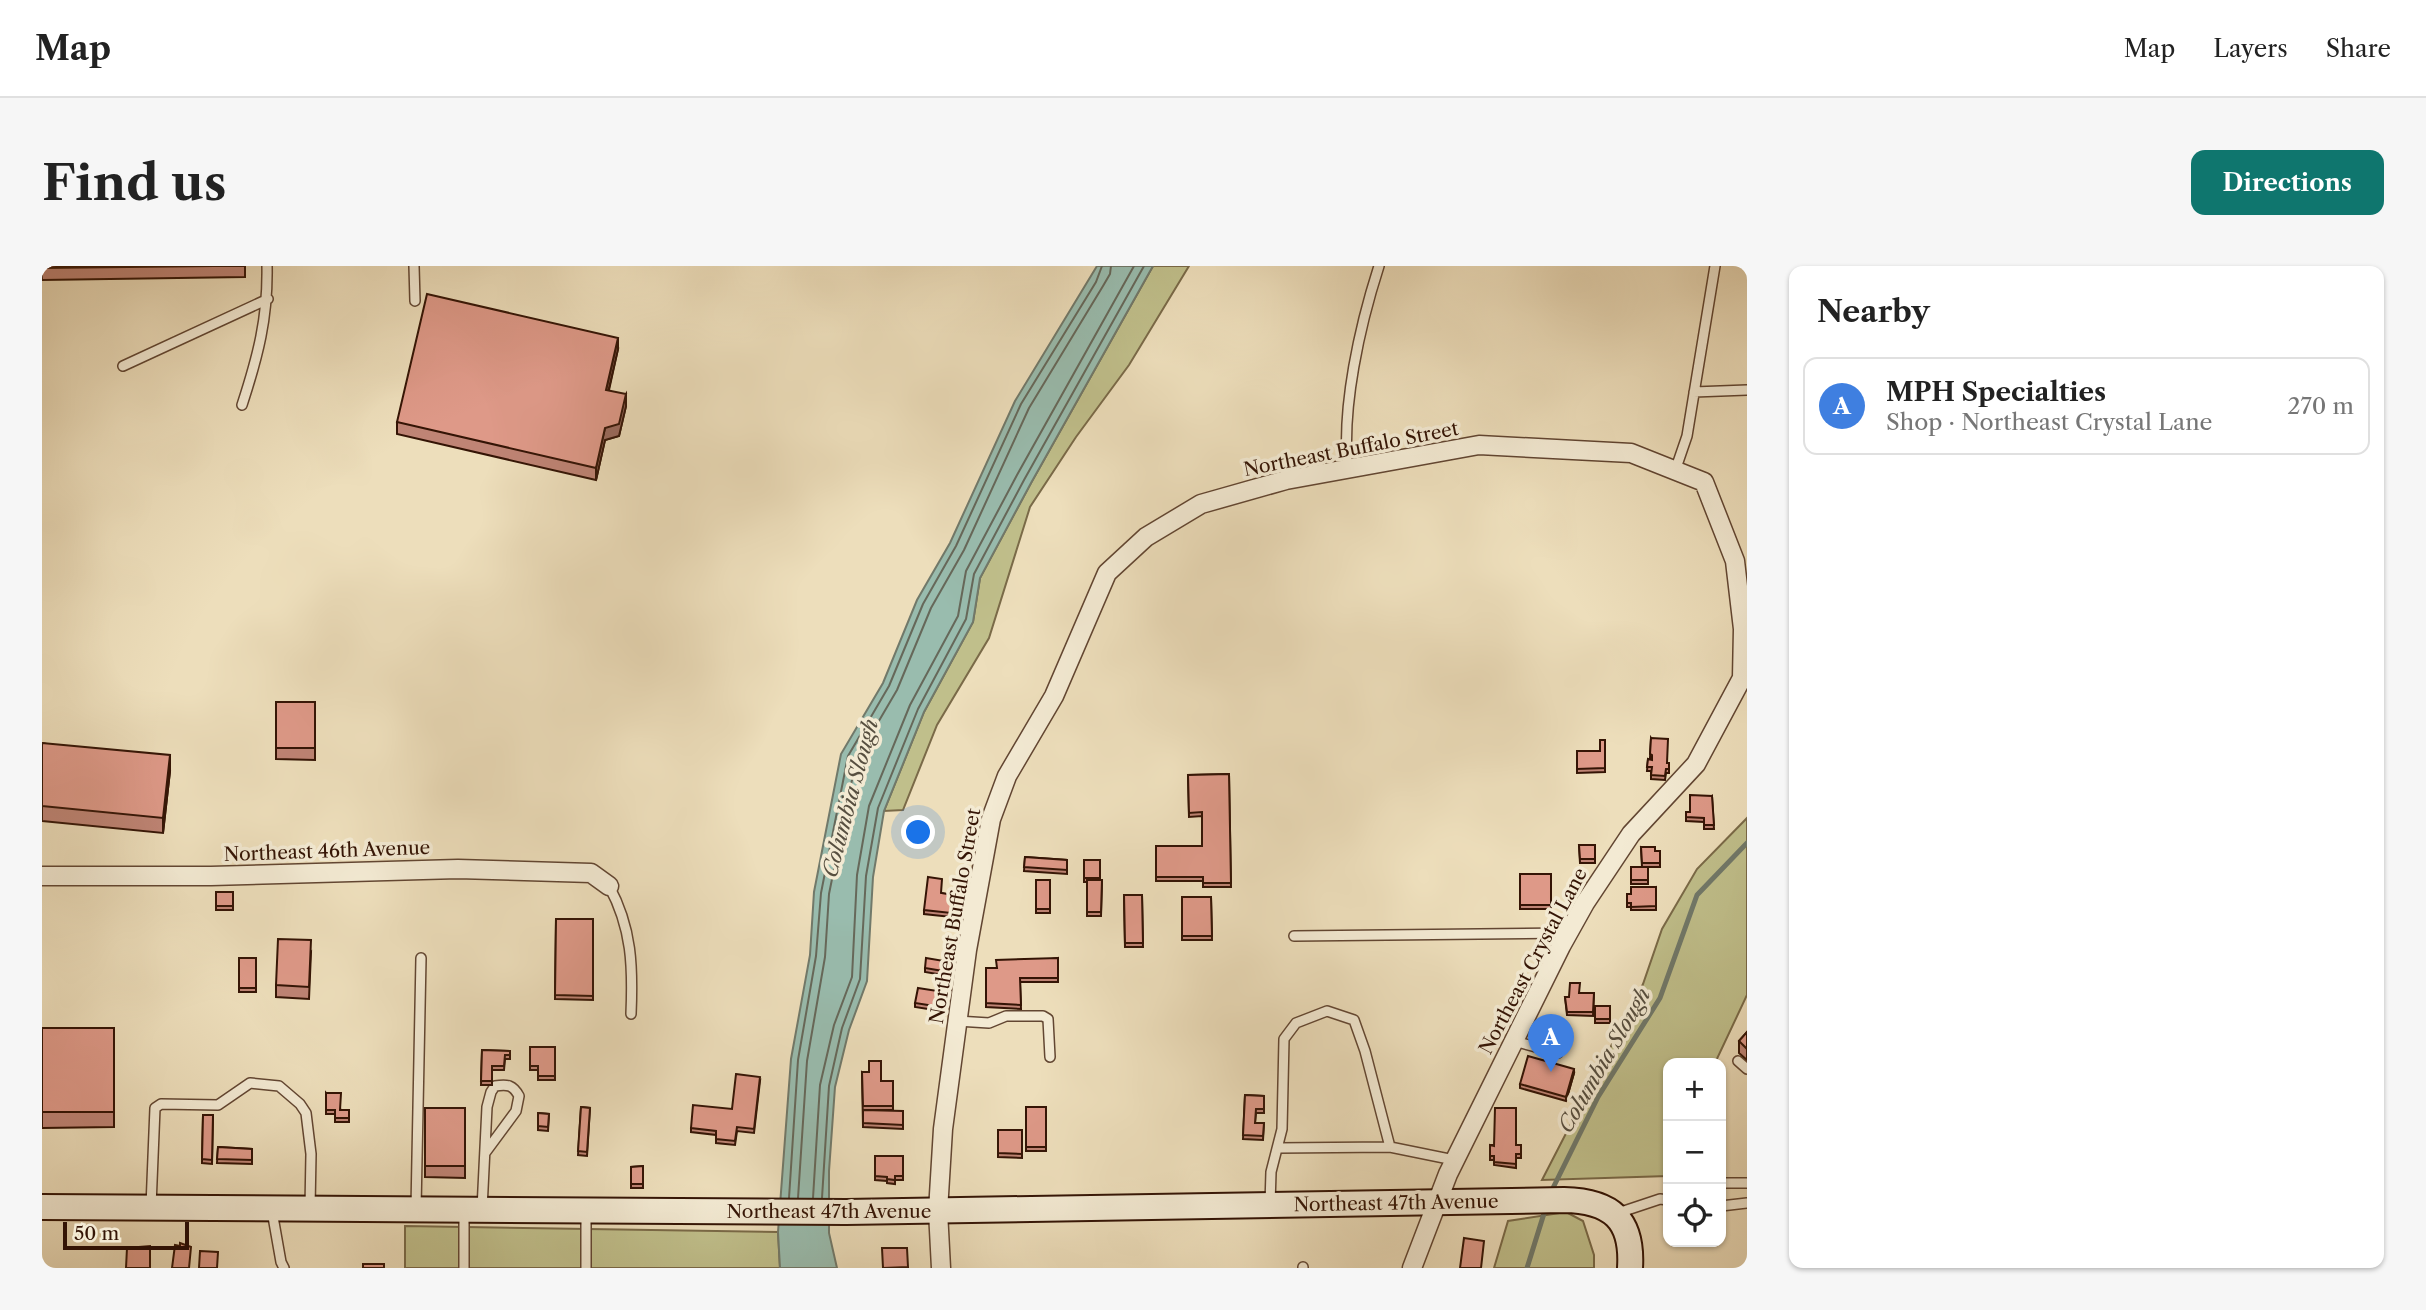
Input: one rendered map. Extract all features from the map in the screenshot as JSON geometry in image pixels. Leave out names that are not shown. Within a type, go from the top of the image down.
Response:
[{"type":"street","name":"Northeast Buffalo Street","points":[[941,1268],[938,1211],[942,1138],[967,950],[991,819],[998,796],[1016,758],[1055,696],[1107,573],[1146,537],[1201,504],[1286,480],[1479,445],[1631,453],[1704,482],[1735,561],[1742,617]]},
{"type":"street","name":"Northeast Crystal Lane","points":[[1412,1268],[1454,1160],[1568,933],[1631,834],[1696,764],[1742,678],[1742,617]]},
{"type":"street","name":"Northeast 46th Avenue","points":[[42,876],[211,876],[458,869],[591,873],[609,886]]},
{"type":"street","name":"Northeast 47th Avenue","points":[[42,1207],[846,1212],[1564,1200],[1589,1202],[1613,1214]]},
{"type":"street","points":[[1613,1214],[1627,1231],[1630,1268]]},
{"type":"lane","points":[[242,405],[258,353],[268,299],[267,266]]},
{"type":"lane","points":[[414,266],[415,301]]},
{"type":"lane","points":[[1348,470],[1345,447],[1355,365],[1379,266]]},
{"type":"lane","points":[[1675,471],[1687,436],[1715,266]]},
{"type":"lane","points":[[123,366],[268,299]]},
{"type":"lane","points":[[1694,392],[1747,390]]},
{"type":"lane","points":[[609,886],[621,907],[627,931],[632,971],[631,1014]]},
{"type":"lane","points":[[1294,936],[1568,933]]},
{"type":"lane","points":[[416,1210],[421,958]]},
{"type":"lane","points":[[1270,1206],[1271,1172],[1282,1129],[1284,1039],[1296,1023],[1327,1011],[1354,1020],[1365,1051],[1390,1147]]},
{"type":"lane","points":[[957,1021],[989,1023],[1006,1016],[1044,1016],[1048,1019],[1050,1057]]},
{"type":"lane","points":[[1514,1041],[1559,1053]]},
{"type":"lane","points":[[1738,1061],[1747,1069]]},
{"type":"lane","points":[[151,1208],[155,1108],[160,1104],[218,1105],[250,1083],[279,1086],[300,1104],[306,1113],[311,1154],[309,1209]]},
{"type":"lane","points":[[464,1268],[485,1153],[487,1107],[495,1086],[507,1084],[515,1088],[519,1096],[516,1111],[485,1153]]},
{"type":"lane","points":[[1278,1147],[1390,1147],[1454,1160]]},
{"type":"lane","points":[[1726,1184],[1747,1183]]},
{"type":"lane","points":[[1613,1214],[1663,1199]]},
{"type":"lane","points":[[1726,1205],[1747,1203]]},
{"type":"lane","points":[[272,1209],[284,1268]]},
{"type":"lane","points":[[586,1211],[586,1268]]},
{"type":"shaded area","points":[[1153,266],[1189,266],[1129,365],[1076,437],[1030,507],[989,638],[937,725],[903,810],[884,811],[924,712],[973,622],[980,578]]},
{"type":"shaded area","points":[[1747,818],[1747,995],[1717,1058],[1663,1058],[1663,1176],[1542,1180],[1643,984],[1662,929],[1697,869]]},
{"type":"shaded area","points":[[1566,1212],[1583,1221],[1594,1255],[1594,1268],[1494,1268],[1508,1221]]},
{"type":"shaded area","points":[[405,1226],[778,1232],[780,1268],[405,1268]]},
{"type":"water","points":[[1097,266],[1153,266],[980,578],[973,622],[924,712],[884,811],[873,877],[867,981],[849,1030],[835,1087],[829,1171],[829,1233],[837,1268],[780,1268],[778,1232],[791,1059],[810,955],[814,892],[841,754],[883,683],[917,600],[950,543],[1015,401]]},
{"type":"building","points":[[42,266],[215,266],[42,268]]},
{"type":"building","points":[[427,294],[618,338],[606,390],[626,394],[619,424],[605,428],[596,468],[397,422]]},
{"type":"building","points":[[276,702],[315,702],[315,748],[276,748]]},
{"type":"building","points":[[1651,738],[1668,739],[1669,769],[1666,769],[1665,776],[1651,775],[1652,767],[1647,767],[1648,759],[1652,760]]},
{"type":"building","points":[[1600,740],[1605,740],[1605,768],[1577,769],[1577,751],[1600,751]]},
{"type":"building","points":[[42,743],[170,755],[163,818],[42,806]]},
{"type":"building","points":[[1229,774],[1231,883],[1203,883],[1203,877],[1156,877],[1156,846],[1202,846],[1202,812],[1189,813],[1188,775]]},
{"type":"building","points":[[1690,795],[1712,796],[1714,825],[1704,825],[1704,818],[1686,817],[1686,812],[1690,812]]},
{"type":"building","points":[[1579,845],[1595,845],[1595,859],[1580,859]]},
{"type":"building","points":[[1641,847],[1655,847],[1655,851],[1660,851],[1660,863],[1642,863]]},
{"type":"building","points":[[1025,857],[1067,860],[1067,870],[1024,867]]},
{"type":"building","points":[[1084,860],[1100,860],[1100,878],[1084,878]]},
{"type":"building","points":[[1631,867],[1648,867],[1648,880],[1631,880]]},
{"type":"building","points":[[1520,874],[1551,874],[1551,905],[1520,905]]},
{"type":"building","points":[[928,877],[942,879],[941,893],[953,895],[951,913],[924,910]]},
{"type":"building","points":[[1036,880],[1050,880],[1050,909],[1036,909]]},
{"type":"building","points":[[1087,880],[1102,880],[1101,912],[1087,912]]},
{"type":"building","points":[[1631,887],[1656,887],[1656,906],[1631,907],[1631,903],[1627,903],[1627,894],[1631,894]]},
{"type":"building","points":[[216,892],[233,892],[233,906],[216,906]]},
{"type":"building","points":[[1124,895],[1142,895],[1143,943],[1125,943]]},
{"type":"building","points":[[1182,897],[1211,897],[1212,936],[1182,936]]},
{"type":"building","points":[[556,919],[593,919],[593,996],[555,995]]},
{"type":"building","points":[[278,939],[311,940],[309,987],[276,985]]},
{"type":"building","points":[[239,958],[256,958],[256,988],[239,988]]},
{"type":"building","points":[[926,958],[944,961],[943,971],[925,968]]},
{"type":"building","points":[[1058,958],[1058,978],[1020,978],[1021,1005],[986,1003],[986,968],[997,968],[996,960]]},
{"type":"building","points":[[1570,983],[1580,983],[1579,993],[1594,993],[1593,1012],[1567,1012],[1565,997],[1569,997]]},
{"type":"building","points":[[918,988],[944,992],[941,1007],[915,1003]]},
{"type":"building","points":[[1595,1006],[1610,1006],[1610,1019],[1595,1019]]},
{"type":"building","points":[[42,1028],[114,1028],[114,1112],[42,1112]]},
{"type":"building","points":[[1747,1032],[1747,1049],[1739,1041]]},
{"type":"building","points":[[530,1047],[555,1047],[555,1076],[538,1076],[538,1066],[530,1066]]},
{"type":"building","points":[[482,1050],[510,1051],[510,1055],[505,1055],[504,1066],[492,1066],[492,1081],[481,1081]]},
{"type":"building","points":[[1528,1056],[1574,1069],[1566,1097],[1520,1084]]},
{"type":"building","points":[[869,1061],[881,1061],[881,1081],[893,1081],[893,1106],[863,1106],[862,1072],[869,1072]]},
{"type":"building","points":[[736,1074],[760,1077],[754,1129],[737,1127],[735,1141],[716,1139],[716,1131],[691,1128],[693,1105],[732,1109]]},
{"type":"building","points":[[326,1093],[341,1093],[340,1110],[349,1110],[349,1118],[335,1118],[335,1110],[326,1110]]},
{"type":"building","points":[[1245,1095],[1264,1096],[1264,1109],[1256,1109],[1255,1123],[1264,1123],[1263,1136],[1243,1135]]},
{"type":"building","points":[[581,1107],[590,1108],[587,1152],[578,1151]]},
{"type":"building","points":[[1026,1107],[1046,1107],[1046,1147],[1026,1147]]},
{"type":"building","points":[[425,1108],[465,1108],[465,1166],[425,1166]]},
{"type":"building","points":[[1495,1108],[1516,1108],[1516,1145],[1521,1145],[1521,1154],[1516,1154],[1516,1164],[1494,1162],[1494,1156],[1490,1156],[1490,1145],[1494,1146]]},
{"type":"building","points":[[863,1110],[903,1111],[903,1125],[863,1123]]},
{"type":"building","points":[[538,1113],[549,1114],[548,1127],[538,1126]]},
{"type":"building","points":[[203,1115],[213,1115],[212,1160],[202,1159]]},
{"type":"building","points":[[998,1130],[1022,1130],[1022,1154],[998,1153]]},
{"type":"building","points":[[218,1147],[252,1149],[252,1160],[217,1159]]},
{"type":"building","points":[[875,1156],[903,1156],[903,1176],[895,1176],[895,1180],[875,1176]]},
{"type":"building","points":[[643,1166],[643,1184],[631,1184],[631,1167]]},
{"type":"building","points":[[1464,1238],[1484,1241],[1481,1268],[1460,1268]]},
{"type":"building","points":[[180,1243],[191,1247],[189,1268],[172,1268],[175,1245],[180,1246]]},
{"type":"building","points":[[150,1246],[150,1268],[126,1268],[127,1248]]},
{"type":"building","points":[[882,1248],[907,1248],[908,1267],[883,1268]]},
{"type":"building","points":[[200,1251],[218,1252],[217,1268],[199,1268]]},
{"type":"building","points":[[363,1264],[384,1264],[384,1268],[363,1268]]},
{"type":"waterway","name":"Columbia Slough","points":[[1550,1194],[1598,1097],[1660,998],[1697,895],[1747,843]]},
{"type":"waterway","name":"Columbia Slough","points":[[1527,1268],[1546,1207]]},
{"type":"place","name":"MPH Specialties","points":[[1551,1072]]}]
